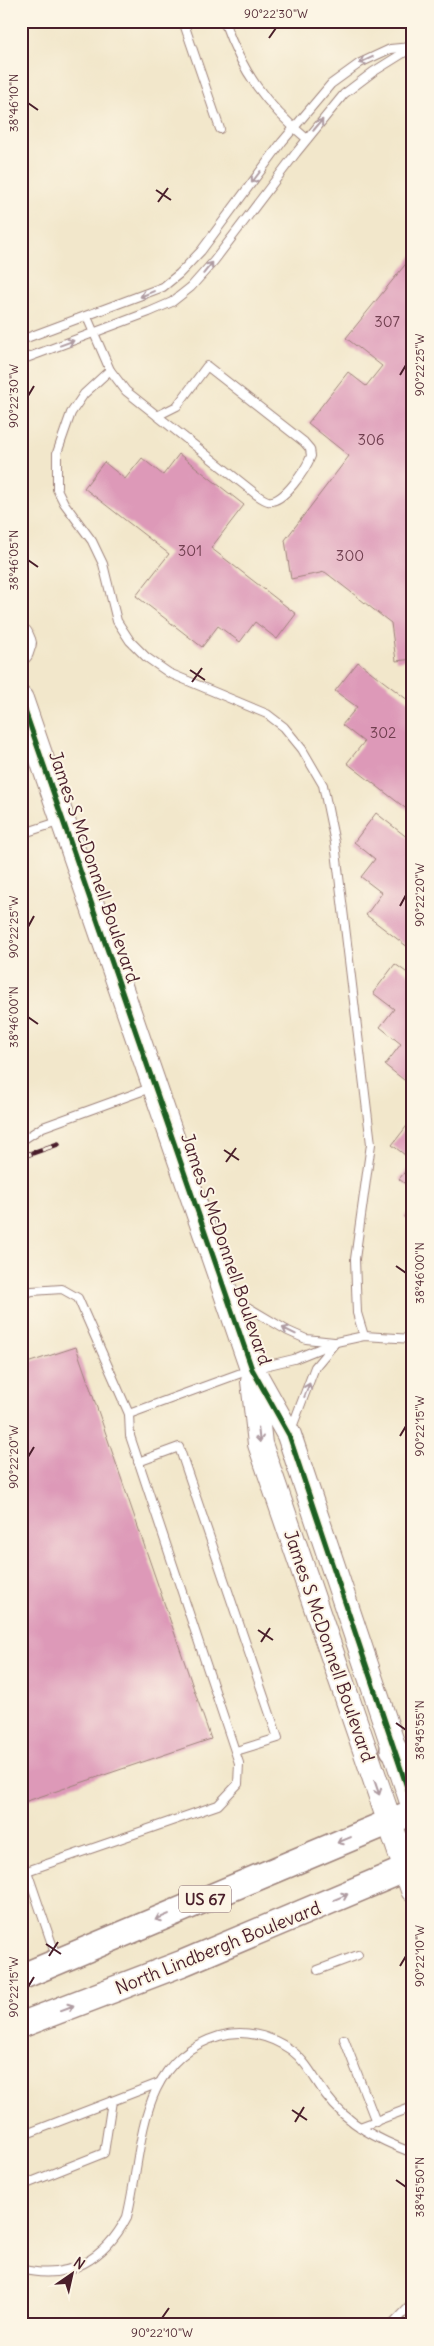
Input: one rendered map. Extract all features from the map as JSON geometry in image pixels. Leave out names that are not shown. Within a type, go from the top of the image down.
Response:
[{"type":"highway","points":[[393,1748],[413,1767]]},
{"type":"highway","name":"US 67","points":[[21,1977],[413,1812]]},
{"type":"highway","name":"North Lindbergh Boulevard","points":[[21,2025],[410,1875]]},
{"type":"main road","points":[[21,636],[24,643],[21,652]]},
{"type":"main road","name":"James S McDonnell Boulevard","points":[[21,699],[252,1369],[289,1435],[413,1805]]},
{"type":"main road","name":"James S McDonnell Boulevard","points":[[252,1369],[260,1444],[389,1821],[410,1875]]},
{"type":"lane","points":[[183,21],[220,129]]},
{"type":"lane","points":[[224,21],[242,66],[264,97],[307,139]]},
{"type":"lane","points":[[21,340],[87,317],[163,287],[179,274],[200,250],[294,128],[331,84],[360,63],[390,50],[413,47]]},
{"type":"lane","points":[[21,360],[172,302],[191,287],[214,261],[307,139],[344,94],[373,72],[413,47]]},
{"type":"lane","points":[[87,317],[110,370],[126,391],[157,416],[257,496],[269,501],[279,499],[285,494],[311,456],[310,449],[304,442],[207,366],[177,406],[157,416]]},
{"type":"lane","points":[[110,370],[84,394],[71,413],[57,453],[57,489],[64,503],[92,541],[103,564],[117,621],[130,641],[146,657],[169,673],[267,714],[284,726],[302,749],[323,785],[335,843],[371,1144],[355,1259],[357,1314],[364,1336]]},
{"type":"lane","points":[[21,834],[63,820]]},
{"type":"lane","points":[[21,1141],[42,1127],[154,1086]]},
{"type":"lane","points":[[21,1295],[32,1291],[62,1288],[78,1298],[129,1414],[130,1436],[138,1462],[239,1763],[238,1784],[218,1805],[24,1872],[58,1961]]},
{"type":"lane","points":[[226,1294],[288,1331],[306,1339],[336,1342]]},
{"type":"lane","points":[[129,1414],[252,1369],[294,1359],[336,1342],[364,1336],[413,1339]]},
{"type":"lane","points":[[289,1435],[316,1367],[336,1342]]},
{"type":"lane","points":[[138,1462],[179,1447],[192,1484],[278,1738],[236,1751]]},
{"type":"lane","points":[[318,1970],[358,1955]]},
{"type":"lane","points":[[21,2268],[36,2273],[62,2271],[85,2263],[106,2249],[118,2234],[127,2217],[151,2097],[181,2055],[201,2041],[228,2033],[249,2032],[272,2040],[291,2050],[312,2073],[344,2117],[376,2139],[413,2153]]},
{"type":"lane","points":[[344,2039],[376,2122]]},
{"type":"lane","points":[[21,2136],[160,2083]]},
{"type":"lane","points":[[21,2186],[104,2153],[112,2101]]},
{"type":"lane","points":[[360,2127],[413,2107]]},
{"type":"lane","points":[[392,2325],[413,2303]]},
{"type":"building","points":[[413,255],[413,659],[396,661],[391,623],[325,572],[291,579],[285,540],[349,456],[308,423],[348,372],[366,386],[382,366],[346,338]]},
{"type":"building","points":[[179,454],[244,505],[211,548],[296,614],[277,639],[255,622],[240,642],[218,626],[202,647],[136,596],[169,554],[84,488],[104,462],[125,479],[142,458],[163,475]]},
{"type":"building","points":[[358,662],[413,704],[413,814],[347,763],[364,742],[342,725],[357,707],[335,691]]},
{"type":"building","points":[[376,813],[413,842],[413,951],[366,915],[382,893],[361,877],[375,859],[354,842]]},
{"type":"building","points":[[395,964],[413,977],[413,1087],[385,1065],[401,1044],[380,1027],[394,1009],[373,993]]},
{"type":"building","points":[[413,1118],[413,1161],[392,1145]]},
{"type":"building","points":[[413,1162],[413,1190],[399,1179]]},
{"type":"building","points":[[413,1206],[413,1224],[404,1217]]},
{"type":"building","points":[[76,1347],[211,1739],[21,1803],[21,1365]]},
{"type":"railway","points":[[21,1157],[58,1144]]},
{"type":"cycle path","points":[[21,699],[252,1369],[289,1435],[413,1805]]}]
